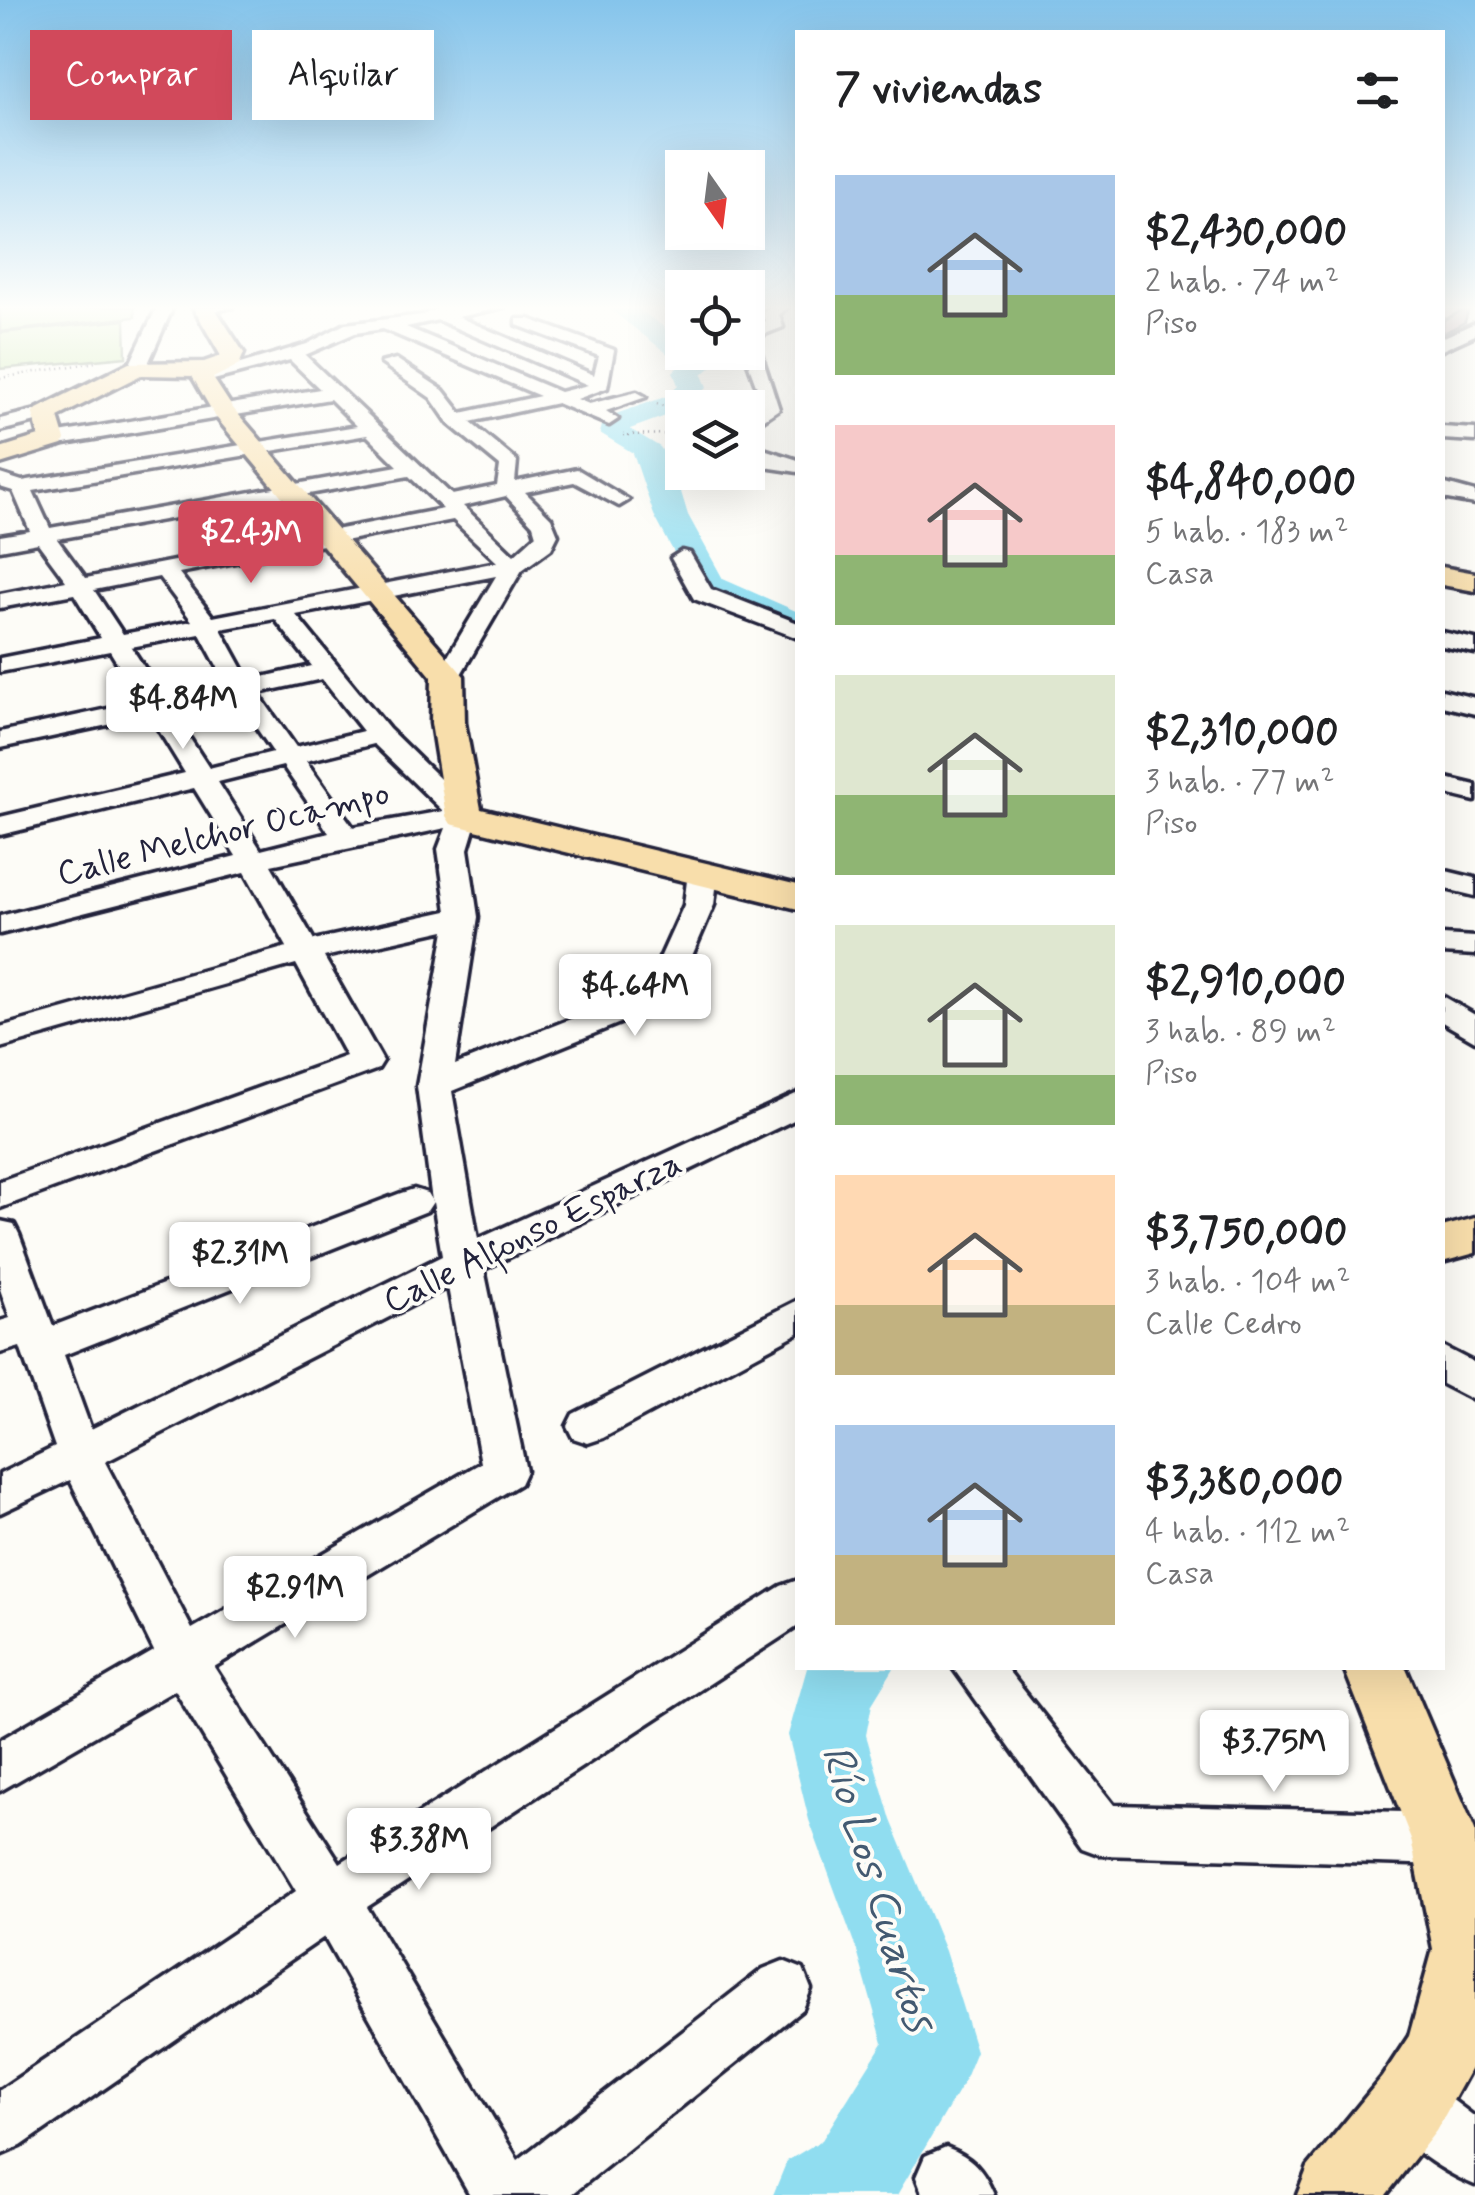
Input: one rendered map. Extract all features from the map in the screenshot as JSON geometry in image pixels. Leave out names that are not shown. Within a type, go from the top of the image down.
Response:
[{"type":"main road","points":[[0,456],[52,440],[46,414],[54,409]]},
{"type":"main road","points":[[223,411],[448,676],[448,723],[464,816],[795,896]]},
{"type":"main road","points":[[1445,577],[1475,582]]},
{"type":"main road","points":[[1445,1244],[1475,1234]]},
{"type":"main road","points":[[1336,2195],[1409,2104],[1441,2053],[1469,1950],[1445,1839],[1375,1670]]},
{"type":"street","points":[[52,440],[232,409]]},
{"type":"street","points":[[349,409],[456,507],[513,566]]},
{"type":"street","points":[[448,409],[510,465],[504,476],[543,523],[546,534],[543,544],[513,566],[448,676]]},
{"type":"street","points":[[492,409],[497,412]]},
{"type":"street","points":[[456,420],[509,409]]},
{"type":"street","points":[[588,410],[609,419]]},
{"type":"street","points":[[0,426],[46,414]]},
{"type":"street","points":[[0,512],[17,491],[370,429]]},
{"type":"street","points":[[1445,433],[1475,435]]},
{"type":"street","points":[[765,458],[795,466]]},
{"type":"street","points":[[0,543],[414,468]]},
{"type":"street","points":[[0,601],[332,538],[578,475],[619,500]]},
{"type":"street","points":[[0,1195],[366,1061],[254,861],[17,491]]},
{"type":"street","points":[[682,558],[702,594],[795,630]]},
{"type":"street","points":[[0,665],[278,608],[513,566]]},
{"type":"street","points":[[164,569],[206,622],[241,687],[346,837]]},
{"type":"street","points":[[0,1767],[502,1474],[504,1466],[466,1260],[443,1160],[434,1086],[463,918],[452,849],[464,816],[380,735],[278,608]]},
{"type":"street","points":[[1445,640],[1475,646]]},
{"type":"street","points":[[0,740],[326,671]]},
{"type":"street","points":[[1445,699],[1475,706]]},
{"type":"street","points":[[0,826],[380,735]]},
{"type":"street","points":[[1445,786],[1475,793]]},
{"type":"street","name":"Calle Melchor Ocampo","points":[[0,924],[346,837],[464,816]]},
{"type":"street","points":[[434,1086],[660,995],[699,905],[704,872]]},
{"type":"street","points":[[1445,880],[1475,887]]},
{"type":"street","points":[[0,1038],[304,952],[463,918]]},
{"type":"street","points":[[1445,944],[1475,946]]},
{"type":"street","points":[[1445,1008],[1475,1031]]},
{"type":"street","name":"Calle Alfonso Esparza","points":[[0,1496],[466,1260],[795,1105]]},
{"type":"street","points":[[24,1337],[414,1202]]},
{"type":"street","points":[[0,1234],[24,1337],[78,1455],[184,1662],[332,1899],[504,2195]]},
{"type":"street","points":[[588,1426],[795,1316]]},
{"type":"street","points":[[1445,1364],[1475,1385]]},
{"type":"street","points":[[0,2125],[332,1899],[795,1602]]},
{"type":"street","points":[[979,1670],[1101,1830],[1445,1839]]},
{"type":"street","points":[[522,2195],[784,1989]]},
{"type":"street","points":[[1409,2104],[1475,2155]]},
{"type":"path","points":[[627,435],[665,434]]},
{"type":"waterway","points":[[657,409],[615,424],[615,433],[645,447],[658,469],[671,515],[709,586],[785,620]]},
{"type":"waterway","name":"Río Los Cuartos","points":[[821,2195],[856,2174],[931,2051],[901,1951],[850,1820],[827,1735],[836,1689],[854,1670]]}]
